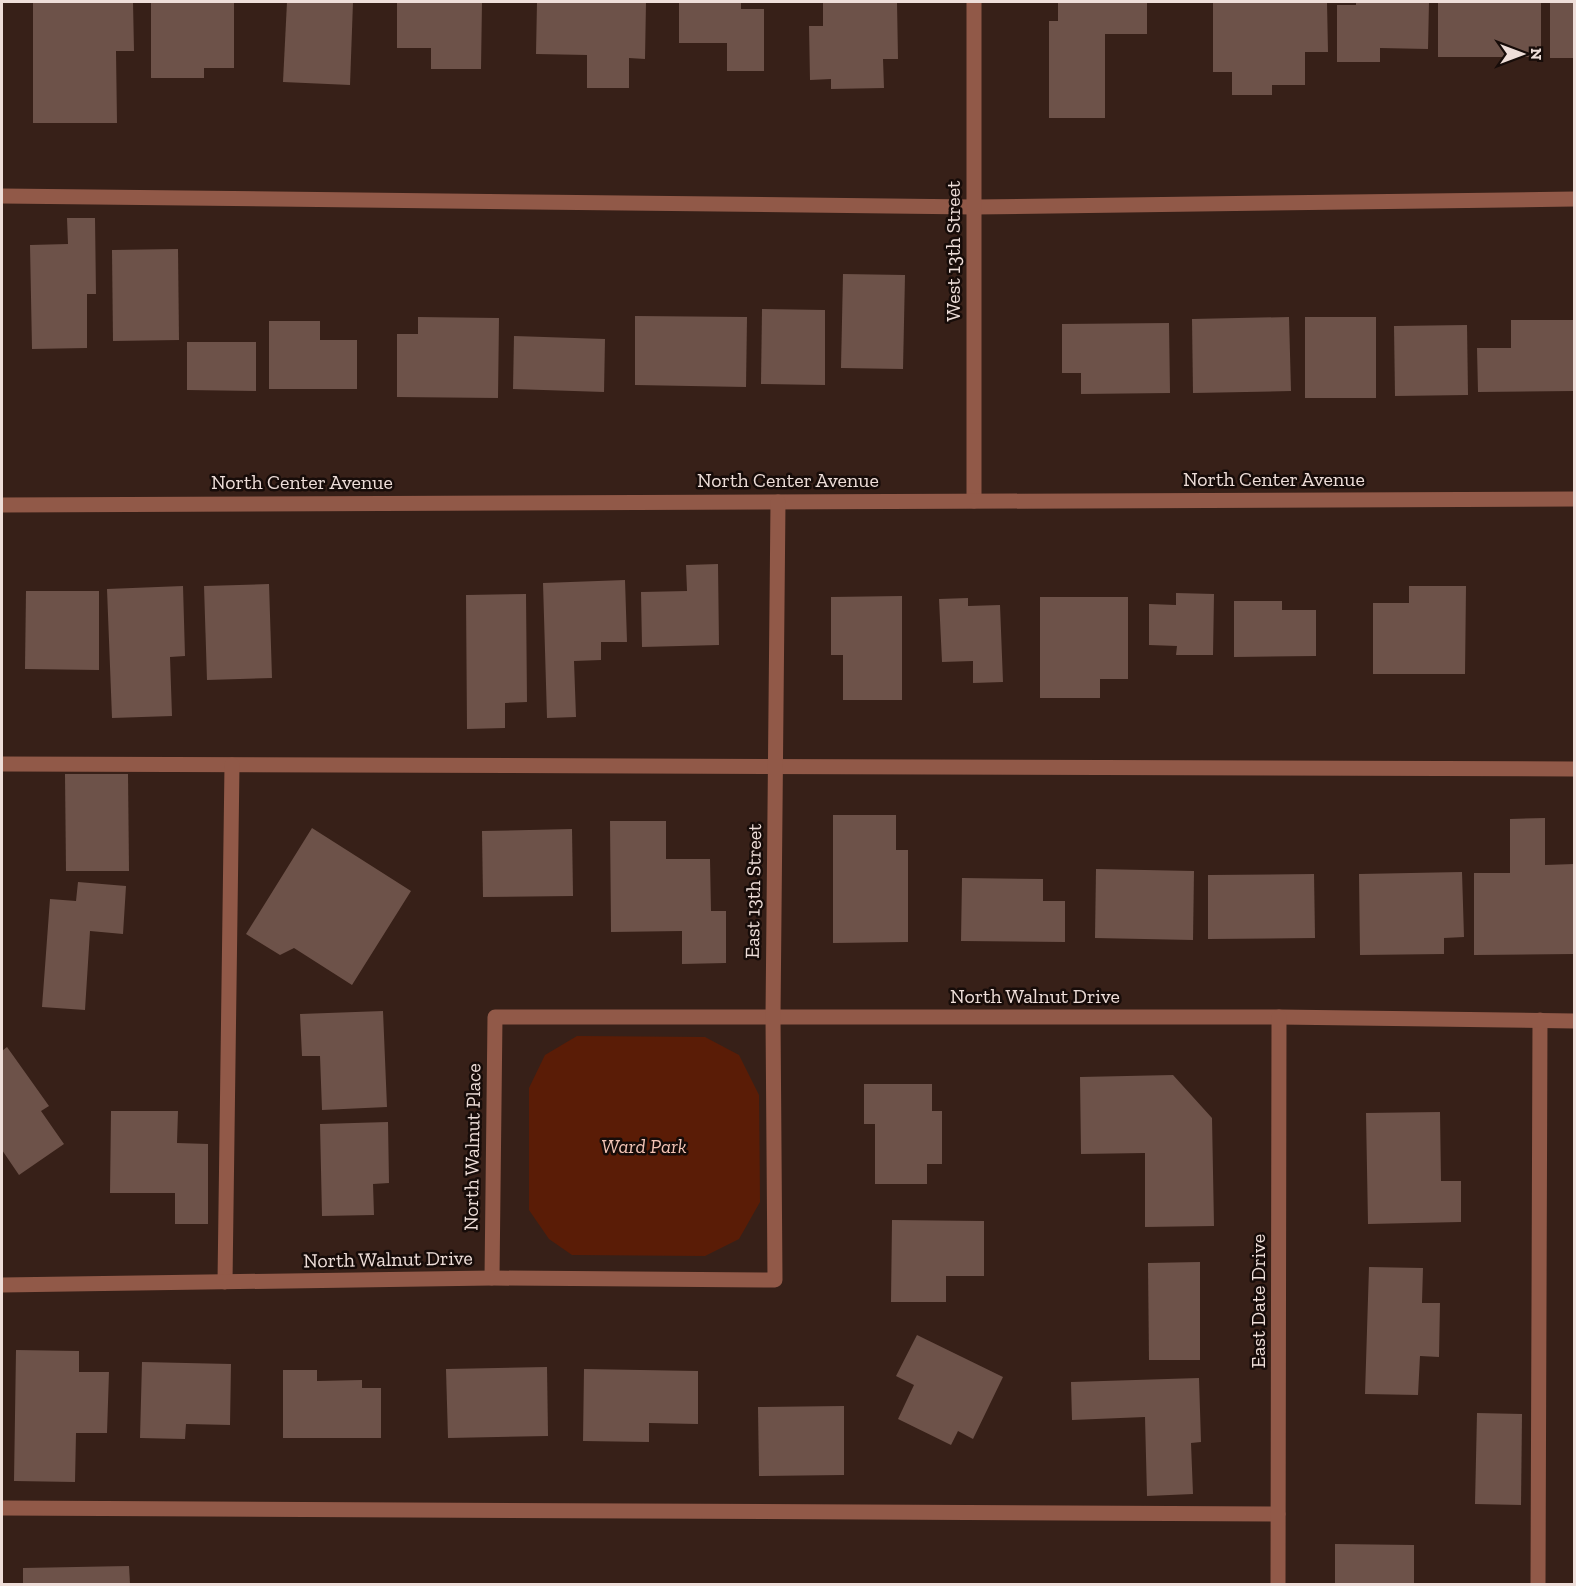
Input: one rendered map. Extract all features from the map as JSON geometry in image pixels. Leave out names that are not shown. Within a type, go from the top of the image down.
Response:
[{"type":"street","name":"West 13th Street","points":[[974,2],[974,501]]},
{"type":"street","points":[[2,195],[974,207],[1575,199]]},
{"type":"street","name":"North Center Avenue","points":[[2,505],[1575,500]]},
{"type":"street","name":"East 13th Street","points":[[775,1280],[773,1017],[778,502]]},
{"type":"street","points":[[2,764],[1575,769]]},
{"type":"street","points":[[225,1282],[232,765]]},
{"type":"street","name":"North Walnut Drive","points":[[495,1017],[1279,1017],[1575,1021]]},
{"type":"street","name":"North Walnut Place","points":[[492,1278],[495,1017]]},
{"type":"street","name":"East Date Drive","points":[[1278,1584],[1279,1017]]},
{"type":"street","points":[[1538,1584],[1540,1020]]},
{"type":"street","name":"North Walnut Drive","points":[[2,1285],[492,1278],[775,1280]]},
{"type":"street","points":[[2,1508],[1278,1514]]},
{"type":"green space","name":"Ward Park","points":[[577,1036],[705,1037],[739,1055],[759,1095],[760,1202],[739,1239],[705,1256],[572,1255],[549,1239],[529,1210],[529,1088],[545,1055]]},
{"type":"building","points":[[33,2],[133,2],[134,51],[116,51],[117,123],[33,123]]},
{"type":"building","points":[[151,2],[234,2],[234,68],[204,68],[204,78],[151,78]]},
{"type":"building","points":[[287,2],[353,2],[350,85],[283,82]]},
{"type":"building","points":[[397,2],[482,2],[481,69],[431,69],[431,48],[397,48]]},
{"type":"building","points":[[537,2],[646,2],[645,59],[629,58],[629,88],[587,88],[587,55],[536,54]]},
{"type":"building","points":[[679,2],[741,2],[741,9],[764,9],[764,71],[727,71],[727,43],[679,43]]},
{"type":"building","points":[[823,2],[897,2],[898,59],[883,59],[884,88],[831,89],[831,79],[810,80],[809,26],[823,26]]},
{"type":"building","points":[[1058,2],[1147,2],[1147,34],[1105,34],[1105,118],[1049,118],[1049,21],[1058,21]]},
{"type":"building","points":[[1213,2],[1327,2],[1328,52],[1305,52],[1305,85],[1272,85],[1272,95],[1232,95],[1232,72],[1213,72]]},
{"type":"building","points":[[1356,2],[1429,2],[1428,49],[1380,48],[1380,62],[1337,62],[1337,5],[1356,5]]},
{"type":"building","points":[[1438,2],[1541,2],[1541,57],[1438,57]]},
{"type":"building","points":[[1550,2],[1574,2],[1574,58],[1550,58]]},
{"type":"building","points":[[67,218],[95,218],[96,294],[87,294],[87,348],[32,349],[30,245],[68,244]]},
{"type":"building","points":[[178,249],[179,340],[113,341],[112,250]]},
{"type":"building","points":[[843,274],[905,275],[903,369],[841,368]]},
{"type":"building","points":[[762,309],[825,310],[825,385],[761,384]]},
{"type":"building","points":[[635,316],[747,317],[746,387],[635,385]]},
{"type":"building","points":[[418,317],[499,318],[498,398],[397,397],[397,334],[418,334]]},
{"type":"building","points":[[1289,317],[1291,391],[1193,393],[1192,319]]},
{"type":"building","points":[[1305,317],[1376,317],[1376,398],[1305,398]]},
{"type":"building","points":[[1511,320],[1574,320],[1574,391],[1478,392],[1477,348],[1511,348]]},
{"type":"building","points":[[269,321],[320,321],[320,340],[357,340],[357,389],[269,389]]},
{"type":"building","points":[[1169,323],[1170,393],[1081,394],[1081,373],[1062,373],[1062,324]]},
{"type":"building","points":[[1467,325],[1468,395],[1395,396],[1394,326]]},
{"type":"building","points":[[514,336],[605,339],[604,392],[513,389]]},
{"type":"building","points":[[187,342],[256,342],[256,391],[187,390]]},
{"type":"building","points":[[718,564],[719,645],[642,647],[641,592],[687,591],[686,565]]},
{"type":"building","points":[[625,580],[627,642],[601,642],[601,660],[574,661],[576,717],[547,718],[543,583]]},
{"type":"building","points":[[269,584],[272,678],[207,680],[204,586]]},
{"type":"building","points":[[183,586],[185,656],[170,657],[172,716],[112,718],[107,589]]},
{"type":"building","points":[[1409,586],[1466,586],[1465,674],[1373,674],[1373,603],[1409,603]]},
{"type":"building","points":[[26,591],[99,591],[99,670],[25,669]]},
{"type":"building","points":[[1176,593],[1214,594],[1213,655],[1176,655],[1177,646],[1149,645],[1149,604],[1176,605]]},
{"type":"building","points":[[526,594],[527,702],[505,703],[505,728],[467,729],[466,595]]},
{"type":"building","points":[[902,596],[902,700],[843,700],[843,655],[831,655],[831,597]]},
{"type":"building","points":[[1040,597],[1128,597],[1128,679],[1100,679],[1100,698],[1040,698]]},
{"type":"building","points":[[968,598],[968,606],[1000,605],[1003,682],[973,683],[973,661],[942,662],[939,599]]},
{"type":"building","points":[[1234,601],[1282,601],[1282,610],[1316,610],[1316,656],[1234,657]]},
{"type":"building","points":[[65,774],[128,774],[129,871],[66,871]]},
{"type":"building","points":[[833,815],[896,815],[896,850],[908,850],[908,942],[833,943]]},
{"type":"building","points":[[1545,818],[1545,865],[1574,864],[1574,954],[1474,955],[1474,873],[1510,873],[1510,819]]},
{"type":"building","points":[[610,821],[666,821],[666,859],[710,859],[711,911],[726,911],[726,963],[682,964],[682,931],[611,932]]},
{"type":"building","points":[[312,828],[411,891],[352,985],[294,948],[280,955],[246,934]]},
{"type":"building","points":[[572,829],[573,896],[483,897],[482,831]]},
{"type":"building","points":[[1096,869],[1194,871],[1193,940],[1095,938]]},
{"type":"building","points":[[1462,872],[1464,937],[1444,938],[1444,954],[1360,955],[1359,874]]},
{"type":"building","points":[[1314,874],[1315,938],[1208,939],[1208,875]]},
{"type":"building","points":[[962,878],[1043,879],[1043,901],[1065,901],[1065,942],[961,941]]},
{"type":"building","points":[[78,882],[126,886],[123,934],[90,931],[85,1010],[42,1007],[50,899],[76,901]]},
{"type":"building","points":[[383,1011],[387,1107],[322,1110],[320,1056],[302,1056],[300,1014]]},
{"type":"building","points":[[7,1047],[49,1106],[41,1111],[64,1144],[19,1175],[2,1150],[2,1051]]},
{"type":"building","points":[[1173,1075],[1212,1118],[1214,1226],[1145,1227],[1145,1153],[1081,1154],[1080,1077]]},
{"type":"building","points":[[864,1084],[932,1084],[932,1111],[942,1111],[942,1164],[927,1164],[927,1184],[875,1184],[875,1124],[864,1124]]},
{"type":"building","points":[[111,1111],[178,1111],[177,1143],[208,1144],[208,1224],[175,1224],[175,1193],[110,1193]]},
{"type":"building","points":[[1440,1112],[1441,1181],[1461,1181],[1461,1222],[1368,1224],[1366,1113]]},
{"type":"building","points":[[388,1122],[389,1183],[373,1184],[374,1215],[322,1216],[320,1124]]},
{"type":"building","points":[[892,1220],[984,1221],[984,1276],[946,1276],[946,1302],[891,1302]]},
{"type":"building","points":[[1200,1262],[1200,1360],[1149,1360],[1148,1263]]},
{"type":"building","points":[[1369,1267],[1423,1268],[1422,1303],[1440,1303],[1439,1357],[1420,1356],[1418,1395],[1365,1394]]},
{"type":"building","points":[[917,1335],[1003,1377],[973,1439],[958,1431],[951,1445],[898,1419],[914,1385],[896,1376]]},
{"type":"building","points":[[16,1350],[79,1351],[79,1372],[109,1372],[107,1433],[76,1433],[75,1482],[14,1481]]},
{"type":"building","points":[[142,1362],[231,1364],[230,1425],[186,1424],[185,1439],[140,1438]]},
{"type":"building","points":[[547,1367],[548,1436],[448,1438],[446,1369]]},
{"type":"building","points":[[584,1369],[698,1371],[698,1424],[649,1423],[649,1442],[583,1441]]},
{"type":"building","points":[[283,1370],[317,1370],[317,1381],[362,1380],[362,1388],[381,1388],[381,1438],[283,1438]]},
{"type":"building","points":[[1199,1378],[1201,1442],[1191,1443],[1193,1494],[1147,1496],[1145,1417],[1072,1420],[1071,1382]]},
{"type":"building","points":[[844,1406],[844,1475],[759,1476],[758,1407]]},
{"type":"building","points":[[1477,1413],[1522,1414],[1521,1505],[1475,1504]]},
{"type":"building","points":[[1335,1544],[1414,1545],[1414,1584],[1335,1584]]},
{"type":"building","points":[[129,1566],[130,1584],[23,1584],[23,1568]]}]
